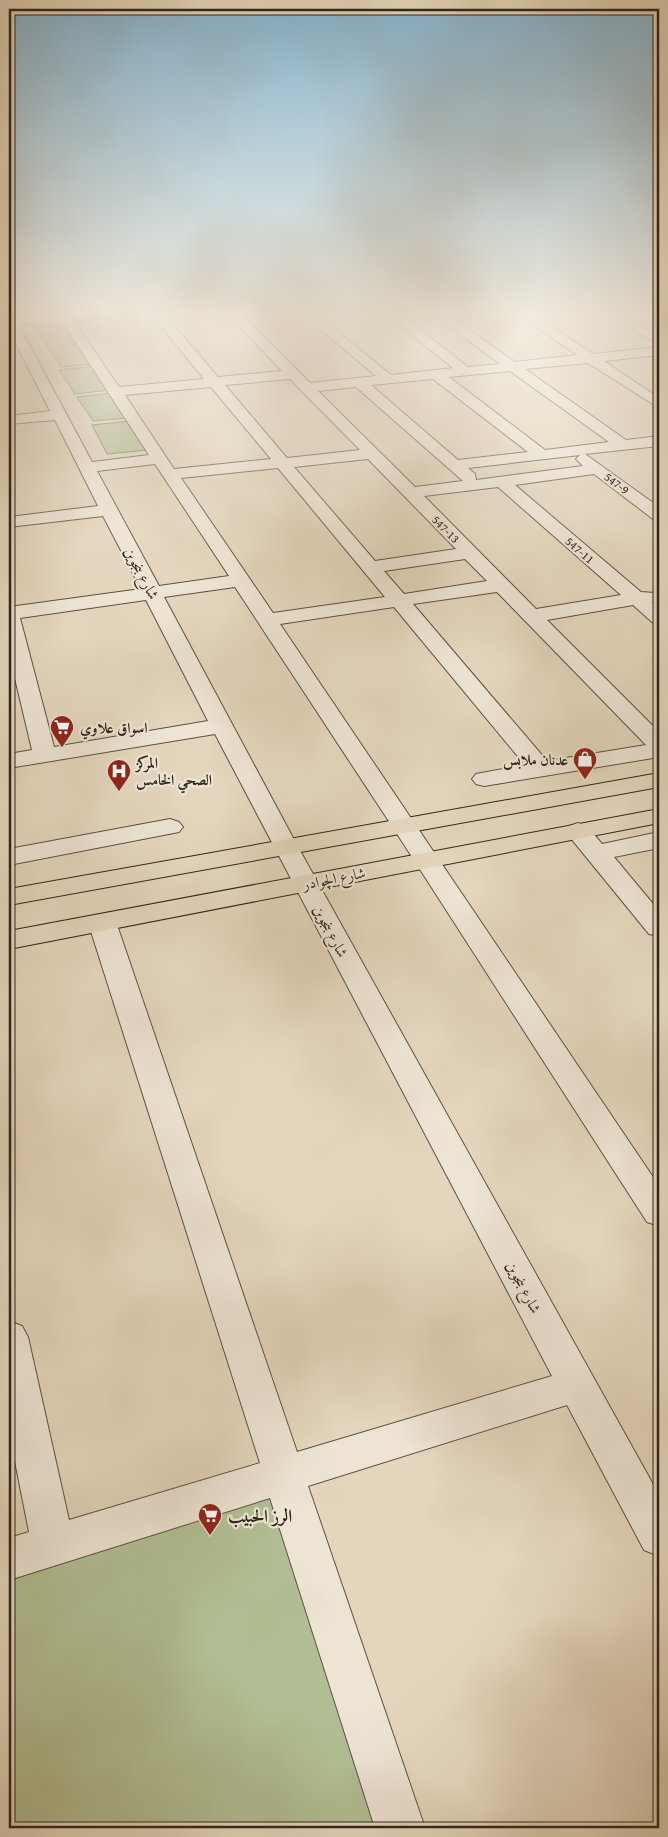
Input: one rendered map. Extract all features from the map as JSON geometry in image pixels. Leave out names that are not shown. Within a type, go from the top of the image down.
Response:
[{"type":"main road","points":[[9,897],[659,780]]},
{"type":"main road","name":"شارع الچوادر","points":[[9,940],[659,816]]},
{"type":"street","name":"شارع بنجوين","points":[[52,400],[285,847],[659,1536]]},
{"type":"street","points":[[120,400],[405,826],[659,1213]]},
{"type":"street","points":[[230,400],[542,770]]},
{"type":"street","name":"547-13","points":[[318,400],[659,745]]},
{"type":"street","points":[[381,400],[476,484]]},
{"type":"street","points":[[470,400],[542,455]]},
{"type":"street","points":[[559,400],[623,445]]},
{"type":"street","points":[[9,420],[60,415]]},
{"type":"street","points":[[456,465],[659,441]]},
{"type":"street","name":"547-9","points":[[574,451],[659,515]]},
{"type":"street","points":[[87,467],[165,467],[283,463],[372,454]]},
{"type":"street","points":[[411,493],[598,469]]},
{"type":"street","name":"547-11","points":[[501,482],[659,618]]},
{"type":"street","points":[[9,522],[110,510]]},
{"type":"street","points":[[372,567],[470,553]]},
{"type":"street","points":[[45,755],[9,614],[241,580]]},
{"type":"street","points":[[268,620],[502,585]]},
{"type":"street","points":[[532,616],[659,596]]},
{"type":"street","points":[[9,761],[222,726]]},
{"type":"street","points":[[484,780],[659,750]]},
{"type":"street","points":[[9,857],[170,828]]},
{"type":"street","points":[[578,831],[659,928]]},
{"type":"street","points":[[596,853],[659,840]]},
{"type":"street","points":[[102,922],[400,1828]]},
{"type":"street","points":[[9,1337],[53,1545]]},
{"type":"street","points":[[9,1559],[577,1385]]},
{"type":"green space","points":[[79,400],[116,400],[128,418],[93,421]]},
{"type":"green space","points":[[130,421],[148,450],[107,454],[92,425]]},
{"type":"green space","points":[[284,1474],[400,1828],[9,1828],[9,1558]]},
{"type":"place","name":"اسواق علاوي","points":[[62,748]]},
{"type":"place","name":"عدنان ملابس","points":[[585,780]]},
{"type":"place","name":"المركز الصحي الخامس","points":[[119,792]]},
{"type":"place","name":"الرز الحبيب","points":[[210,1536]]}]
